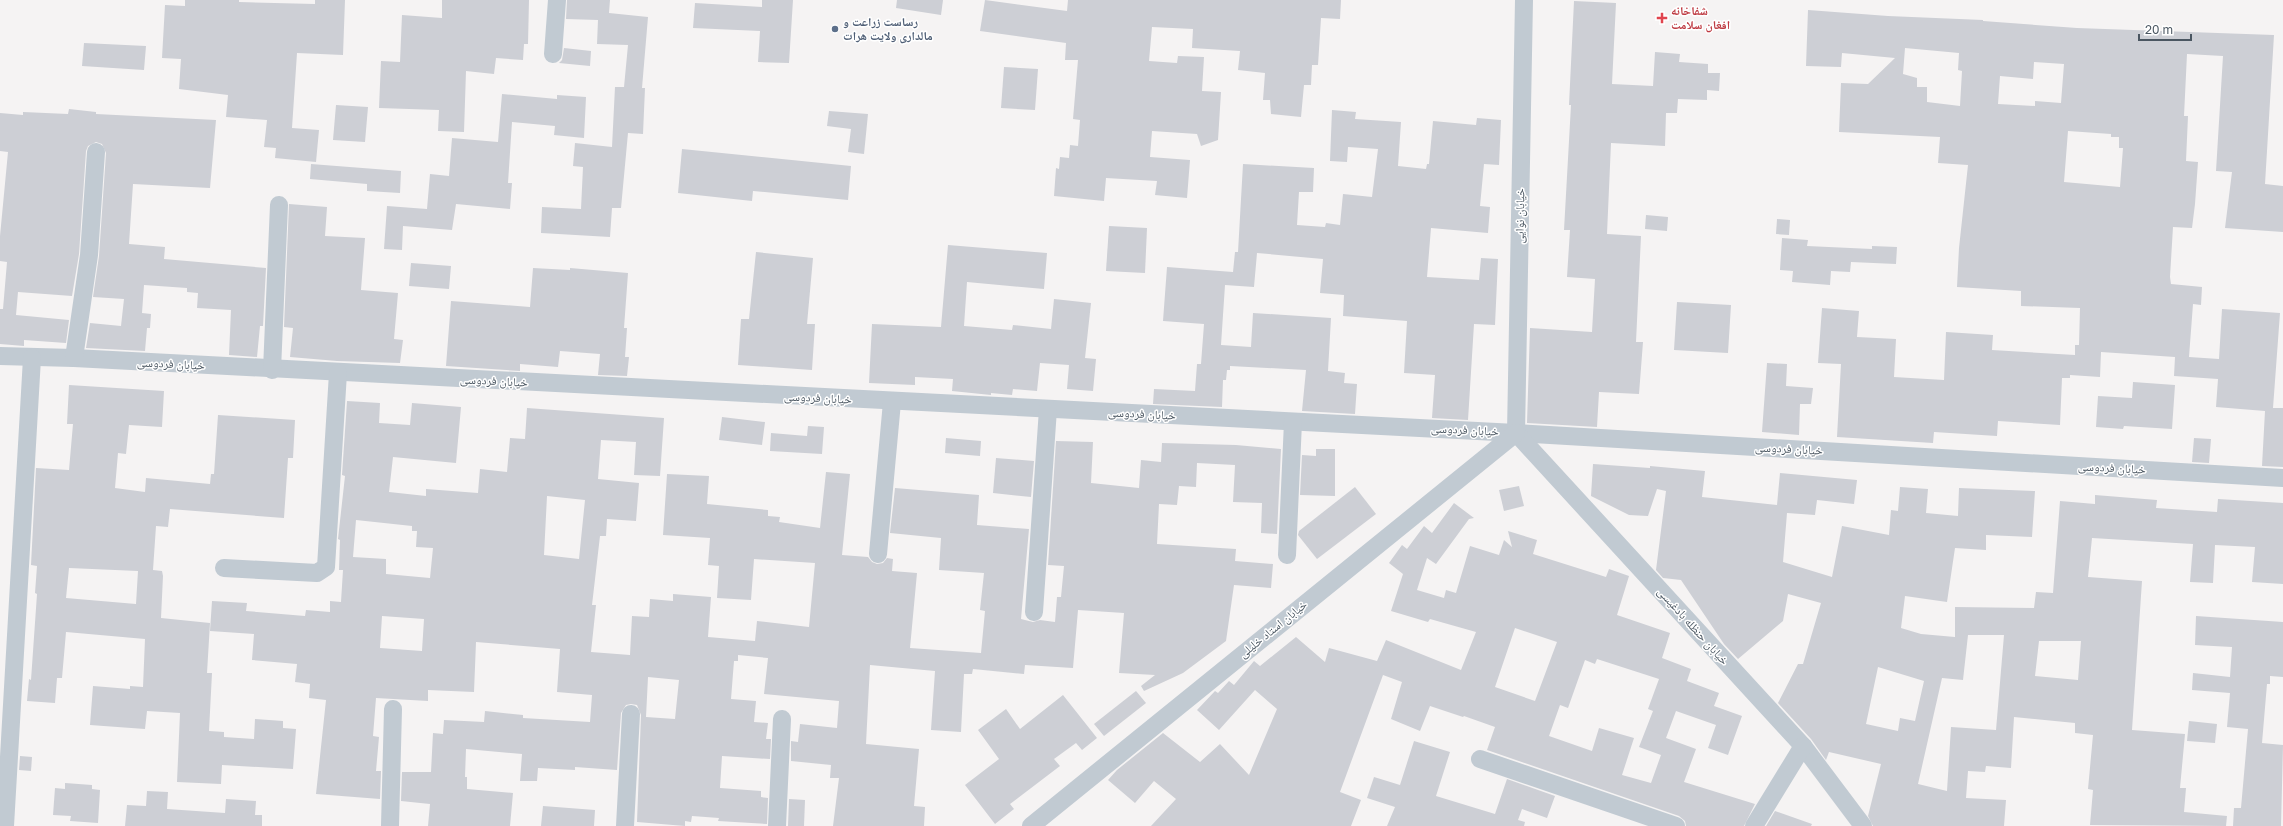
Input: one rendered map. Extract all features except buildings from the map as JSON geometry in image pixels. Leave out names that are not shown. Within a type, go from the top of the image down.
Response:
[{"type":"street","points":[[553,54],[557,0]]},
{"type":"street","name":"خیابان نوایی","points":[[1516,433],[1524,0]]},
{"type":"street","points":[[74,358],[89,255],[96,152]]},
{"type":"street","points":[[272,370],[279,205]]},
{"type":"street","name":"خیابان فردوسی","points":[[0,356],[74,358],[272,370],[1516,433],[2283,478]]},
{"type":"street","points":[[5,826],[32,358]]},
{"type":"street","points":[[224,568],[317,573],[326,568],[338,373]]},
{"type":"street","points":[[878,554],[892,402]]},
{"type":"street","points":[[1034,612],[1048,409]]},
{"type":"street","points":[[1288,555],[1293,422]]},
{"type":"street","name":"خیابان حنظله بادغیسی","points":[[1516,433],[1803,746],[1864,826]]},
{"type":"street","name":"خیابان استاد خلیلی","points":[[1031,826],[1516,433]]},
{"type":"street","points":[[390,826],[393,709]]},
{"type":"street","points":[[625,826],[631,714]]},
{"type":"street","points":[[777,826],[782,719]]},
{"type":"street","points":[[1754,826],[1803,746]]},
{"type":"street","points":[[1480,759],[1676,826]]},
{"type":"place","name":"شفاخانه افغان سلامت","points":[[1662,18]]},
{"type":"place","name":"رساست زراعت و مالداری ولایت هرات","points":[[835,29]]}]
